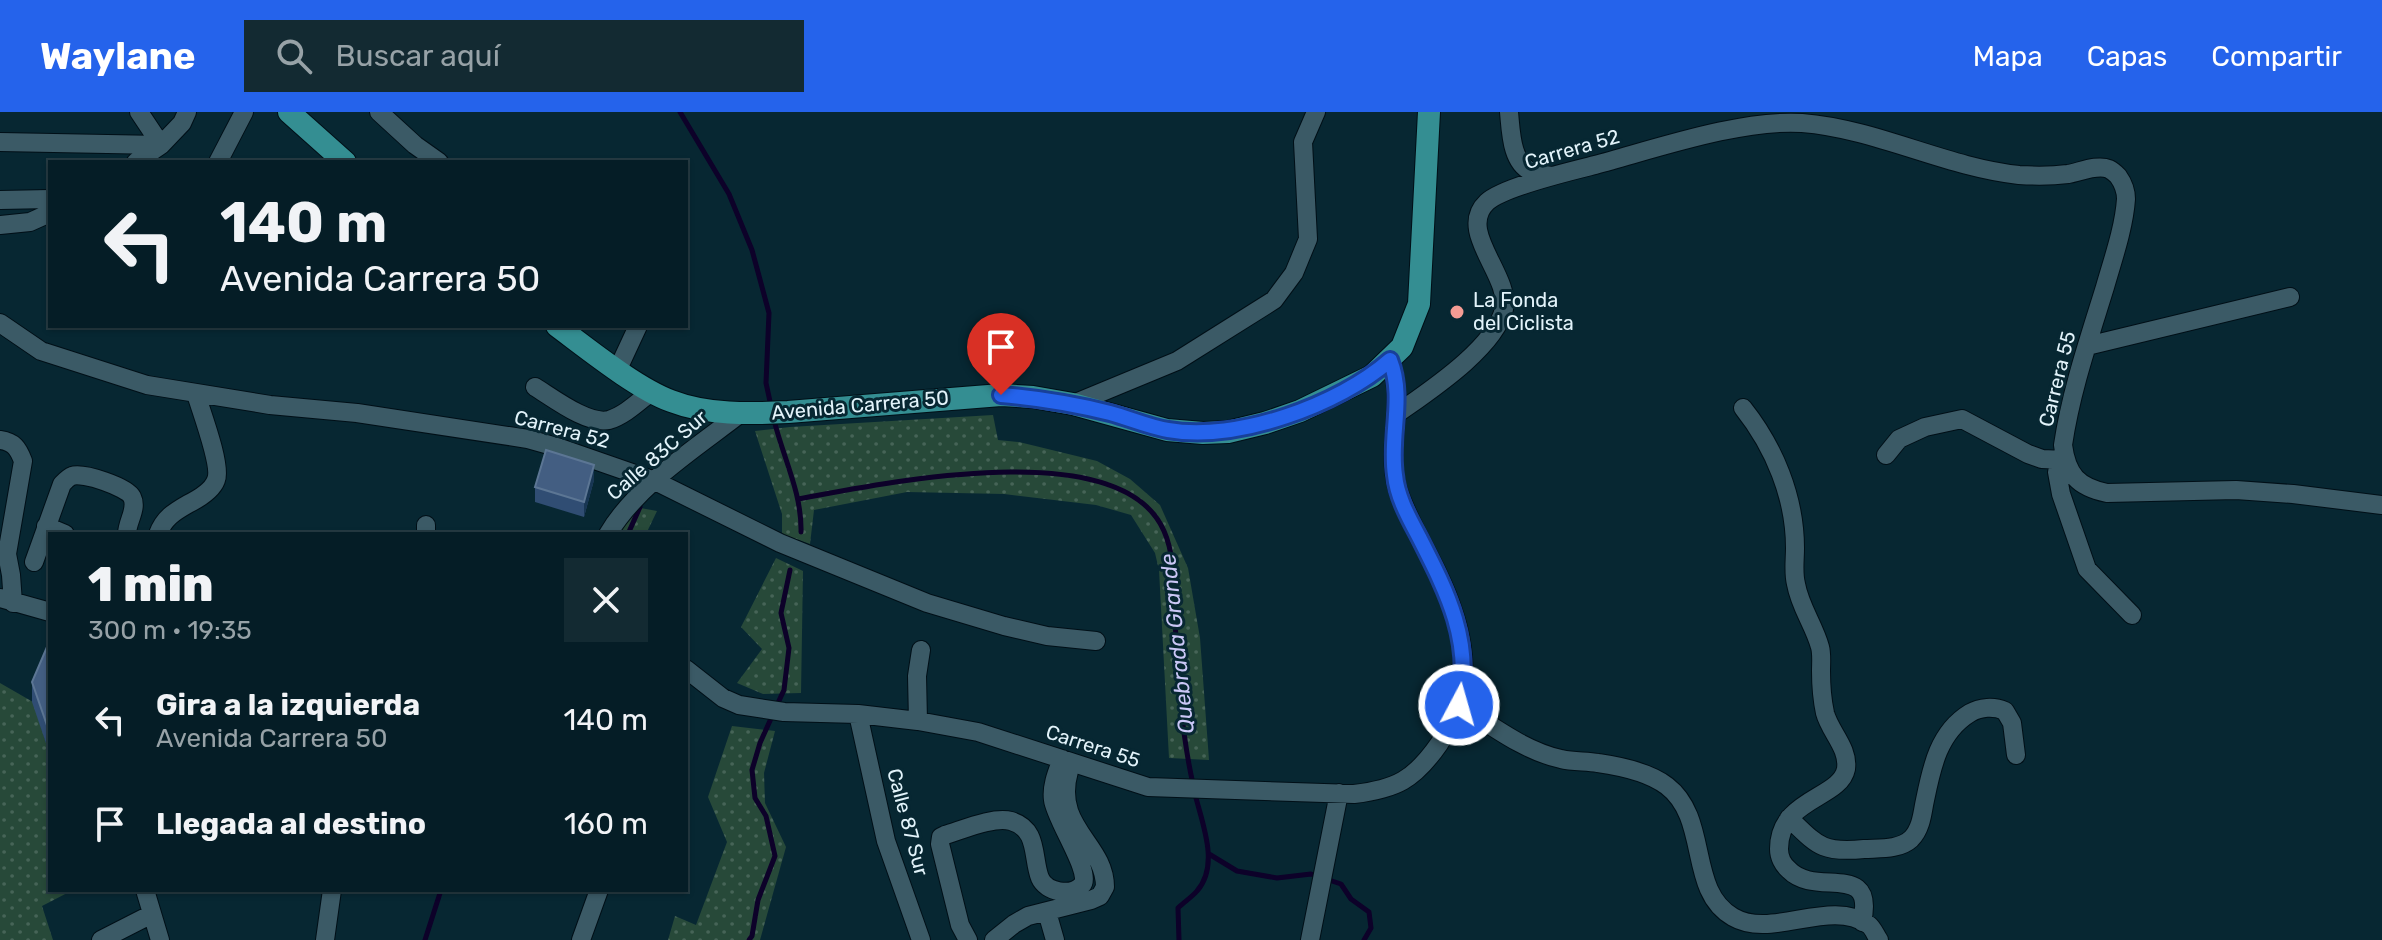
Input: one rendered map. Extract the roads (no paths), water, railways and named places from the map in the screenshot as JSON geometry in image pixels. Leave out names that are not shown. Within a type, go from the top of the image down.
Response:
[{"type":"main road","points":[[289,112],[343,160]]},
{"type":"main road","name":"Avenida Carrera 50","points":[[560,328],[651,392],[690,407],[748,413],[788,412],[1001,395],[1073,404],[1167,430],[1228,432],[1265,423],[1300,411],[1372,376],[1402,347],[1419,304],[1429,112]]},
{"type":"street","points":[[139,112],[161,145]]},
{"type":"street","points":[[139,160],[161,145],[182,123],[187,112]]},
{"type":"street","points":[[219,160],[244,112]]},
{"type":"street","points":[[379,112],[436,160]]},
{"type":"street","points":[[1073,404],[1177,361],[1274,300],[1294,273],[1308,239],[1303,142],[1316,112]]},
{"type":"street","points":[[1509,112],[1515,151],[1522,164],[1531,172],[1552,176]]},
{"type":"street","name":"Carrera 52","points":[[1398,413],[1449,376],[1485,342],[1500,319],[1504,293],[1478,231],[1481,209],[1498,194],[1552,176],[1736,129],[1799,123],[1855,132],[2016,174],[2040,176],[2097,167],[2109,169],[2118,175]]},
{"type":"street","points":[[0,142],[161,145]]},
{"type":"street","name":"Carrera 55","points":[[2118,175],[2124,186],[2125,202],[2116,249],[2066,427],[2063,445],[2065,460],[2057,472],[2061,494],[2087,569],[2132,615]]},
{"type":"street","points":[[0,200],[48,199]]},
{"type":"street","points":[[0,225],[30,222],[48,214]]},
{"type":"street","points":[[2087,346],[2290,297]]},
{"type":"street","name":"Carrera 52","points":[[0,323],[41,351],[147,385],[270,405],[357,413],[528,439],[655,481],[780,543],[927,603],[1047,636],[1096,641]]},
{"type":"street","points":[[618,369],[637,328]]},
{"type":"street","points":[[1390,360],[1396,374],[1398,413],[1394,474],[1403,502],[1451,603],[1463,658],[1464,683],[1459,705],[1530,748],[1561,759],[1599,763],[1639,773],[1665,784],[1683,801],[1711,897],[1730,916],[1752,926],[1849,917],[1870,926],[1879,940]]},
{"type":"street","points":[[535,387],[580,414],[597,420],[609,420],[627,411],[651,392]]},
{"type":"street","points":[[159,532],[168,515],[196,500],[217,479],[216,462],[196,394]]},
{"type":"street","points":[[1743,408],[1765,439],[1782,478],[1792,521],[1796,584],[1821,650],[1822,697],[1827,719],[1846,759],[1844,774],[1835,787],[1812,798],[1789,818],[1779,849],[1784,865],[1796,877],[1858,889],[1865,904],[1862,922]]},
{"type":"street","name":"Calle 83C Sur","points":[[609,532],[616,519],[655,481],[748,413]]},
{"type":"street","points":[[1886,455],[1899,439],[1925,427],[1962,419],[2028,454],[2042,459],[2065,460],[2077,481],[2090,489],[2107,493],[2236,490],[2382,505]]},
{"type":"street","points":[[0,440],[13,443],[23,461],[8,500],[4,554],[11,575],[7,601],[48,611]]},
{"type":"street","points":[[34,562],[62,484],[70,476],[79,475],[120,486],[131,494],[135,507],[127,532]]},
{"type":"street","points":[[46,526],[60,532]]},
{"type":"street","points":[[918,721],[917,676],[921,650]]},
{"type":"street","name":"Carrera 55","points":[[688,671],[723,698],[756,710],[858,714],[978,732],[1124,781],[1172,789],[1380,791],[1411,777],[1436,748],[1459,705]]},
{"type":"street","points":[[1789,818],[1812,841],[1829,850],[1896,847],[1909,841],[1918,830],[1936,756],[1948,734],[1965,717],[1973,711],[1992,708],[2005,711],[2012,723],[2016,755]]},
{"type":"street","name":"Calle 87 Sur","points":[[858,714],[886,841],[919,939]]},
{"type":"street","points":[[994,940],[1028,916],[1091,900],[1100,896],[1105,887],[1102,866],[1079,834],[1068,808],[1065,792],[1068,760]]},
{"type":"street","points":[[968,940],[960,925],[940,844],[941,837],[996,820],[1011,821],[1027,833],[1036,851],[1041,879],[1050,889],[1062,892],[1082,885],[1085,871],[1062,829],[1053,802],[1052,790],[1068,760]]},
{"type":"street","points":[[1310,940],[1339,793]]},
{"type":"street","points":[[146,892],[160,940]]},
{"type":"street","points":[[325,940],[332,892]]},
{"type":"street","points":[[581,940],[598,892]]},
{"type":"street","points":[[1047,912],[1055,940]]},
{"type":"street","points":[[101,940],[152,914]]},
{"type":"waterway","points":[[680,112],[729,194],[752,250],[769,313],[766,383],[771,406]]},
{"type":"waterway","points":[[774,420],[795,489],[801,532]]},
{"type":"waterway","name":"Quebrada Grande","points":[[798,499],[939,476],[996,472],[1051,473],[1100,482],[1139,501],[1164,531],[1168,541],[1181,703],[1193,784]]},
{"type":"waterway","points":[[629,532],[640,507]]},
{"type":"waterway","points":[[777,705],[784,690],[789,648],[781,613],[790,570]]},
{"type":"waterway","points":[[749,940],[758,900],[775,856],[766,816],[755,798],[752,770],[773,714]]},
{"type":"waterway","name":"Quebrada Grande","points":[[1179,940],[1178,908],[1197,891],[1207,869],[1205,831],[1195,794]]},
{"type":"waterway","points":[[1209,854],[1237,871],[1277,878],[1311,874],[1341,884],[1351,899],[1369,912],[1371,928],[1364,940]]},
{"type":"waterway","points":[[425,940],[440,892]]},
{"type":"place","name":"La Fonda del Ciclista","points":[[1457,312]]}]
